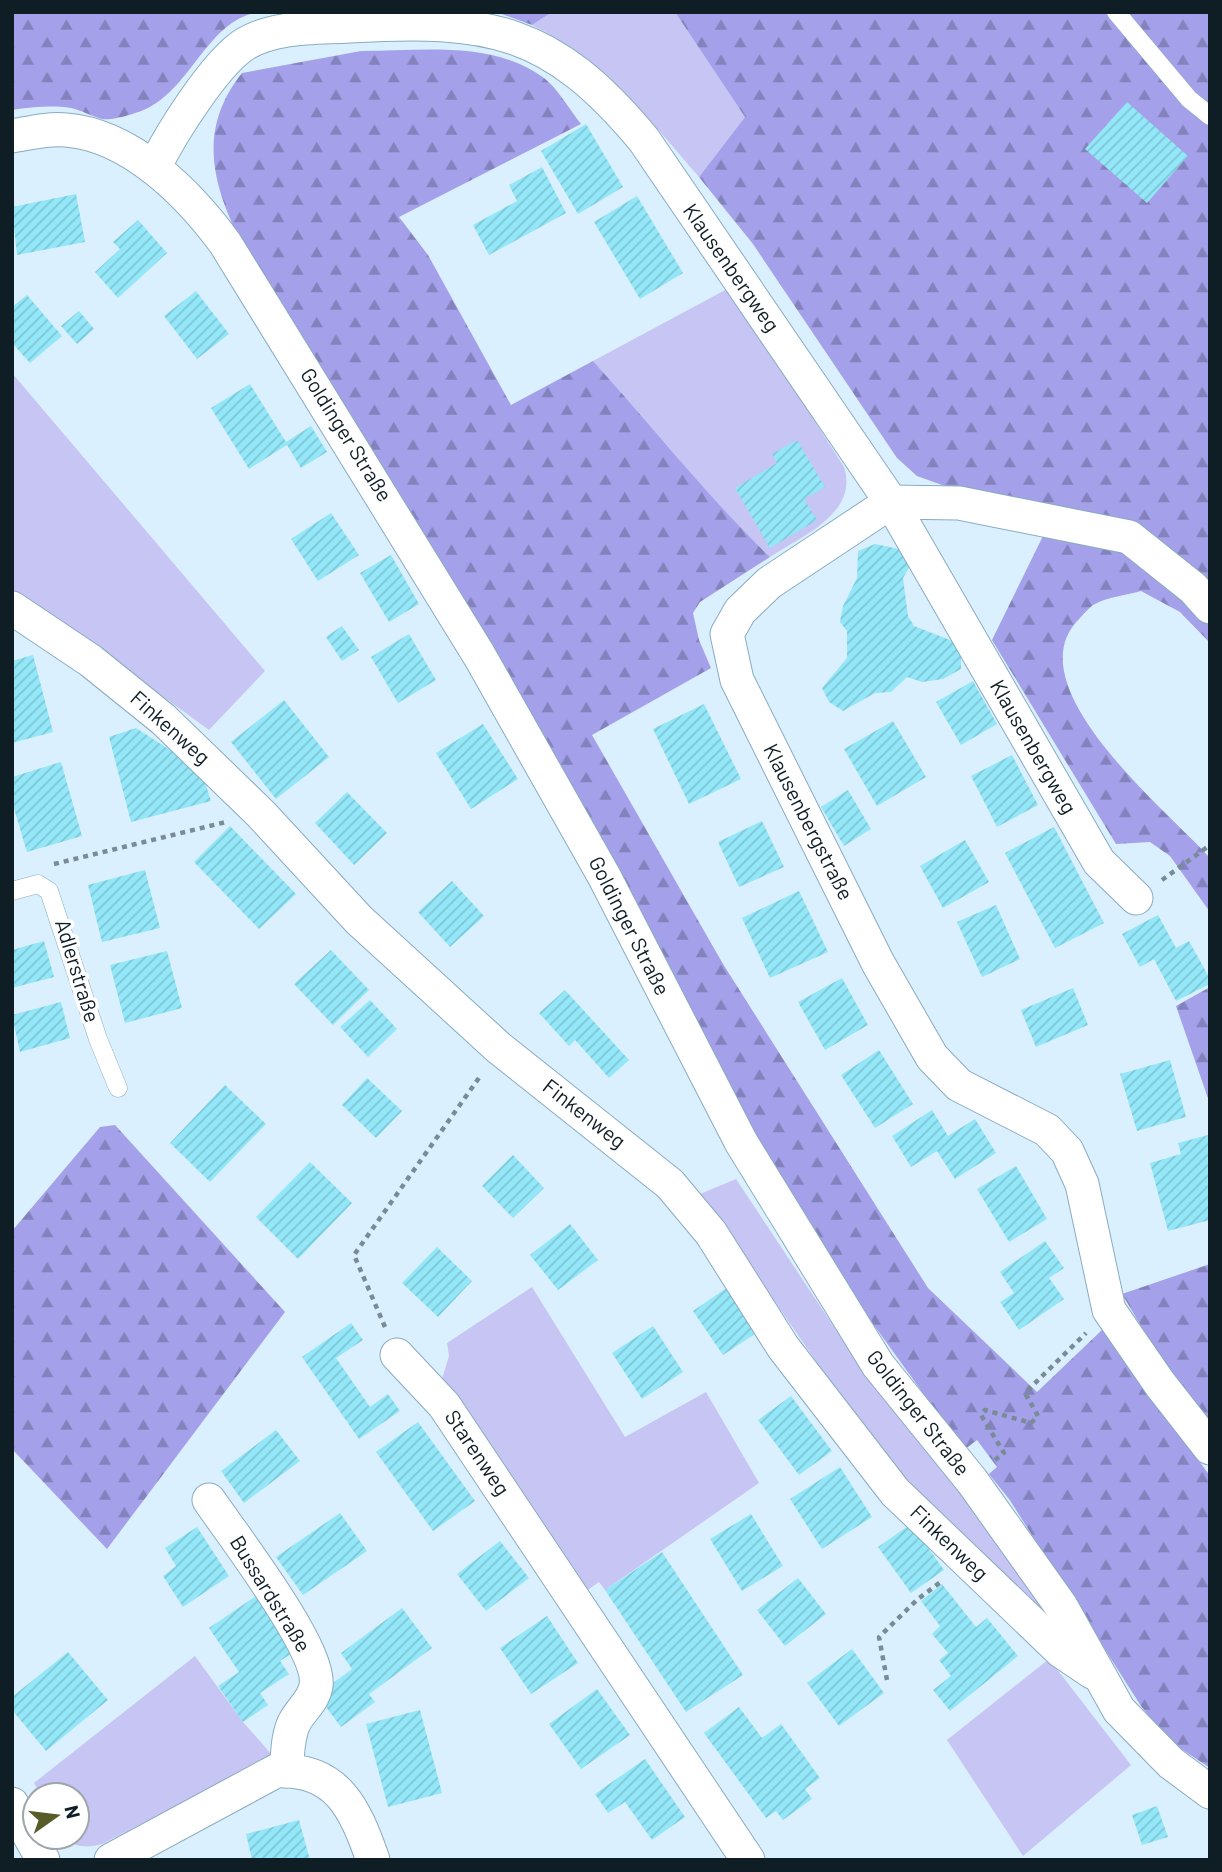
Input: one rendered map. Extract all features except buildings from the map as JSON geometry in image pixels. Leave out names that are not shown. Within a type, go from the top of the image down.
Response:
[{"type":"street","name":"Klausenbergweg","points":[[154,167],[179,120],[242,46],[262,35],[390,23],[475,27],[535,44],[575,69],[612,102],[644,140],[891,502],[1099,862],[1136,898]]},
{"type":"street","name":"Goldinger Straße","points":[[12,136],[50,130],[85,134],[121,148],[154,167],[187,196],[225,243],[350,441],[479,655],[553,784],[741,1142],[878,1365],[972,1481],[1061,1606],[1097,1675],[1119,1710],[1171,1763],[1210,1792]]},
{"type":"street","points":[[891,502],[959,503],[1129,537],[1194,588],[1210,607]]},
{"type":"street","name":"Klausenbergstraße","points":[[891,502],[769,583],[740,611],[727,634],[737,680],[878,963],[932,1057],[959,1085],[1047,1130],[1067,1152],[1082,1184],[1110,1310],[1160,1384],[1210,1448]]},
{"type":"street","name":"Finkenweg","points":[[12,608],[92,661],[163,719],[261,814],[359,920],[499,1048],[670,1184],[711,1233],[783,1347],[895,1492],[1061,1651],[1097,1675]]},
{"type":"street","name":"Starenweg","points":[[397,1355],[444,1405],[748,1860]]},
{"type":"street","name":"Bussardstraße","points":[[209,1500],[289,1618],[315,1668],[316,1685],[310,1702],[295,1722],[289,1739],[286,1771]]},
{"type":"street","points":[[111,1860],[276,1771],[315,1774],[348,1803],[373,1860]]},
{"type":"street","points":[[12,1804],[43,1860]]},
{"type":"lane","points":[[1116,12],[1189,99],[1210,116]]},
{"type":"lane","points":[[12,891],[38,884]]},
{"type":"lane","name":"Adlerstraße","points":[[38,884],[49,891],[56,904],[98,1039],[118,1088]]},
{"type":"path","points":[[38,884],[54,864],[261,814]]},
{"type":"path","points":[[1179,867],[1210,845]]},
{"type":"path","points":[[397,1355],[354,1255],[499,1048]]},
{"type":"path","points":[[972,1481],[1004,1453],[981,1415],[985,1410],[1031,1423],[1038,1416],[1025,1393],[1110,1310]]},
{"type":"path","points":[[887,1680],[879,1637],[918,1599],[968,1561]]},
{"type":"shaded area","points":[[552,12],[675,12],[745,117],[699,177],[623,92],[580,55],[532,25]]},
{"type":"shaded area","points":[[729,288],[844,467],[846,483],[843,498],[836,510],[811,531],[770,557],[702,485],[593,361]]},
{"type":"shaded area","points":[[12,373],[265,671],[209,730],[113,660],[12,598]]},
{"type":"shaded area","points":[[736,1179],[869,1380],[964,1493],[1065,1640],[877,1449],[700,1194]]},
{"type":"shaded area","points":[[532,1287],[625,1437],[706,1392],[759,1483],[605,1590],[599,1582],[586,1591],[442,1379],[449,1356],[447,1343]]},
{"type":"shaded area","points":[[195,1656],[243,1722],[273,1756],[102,1844],[92,1846],[91,1781],[37,1781]]},
{"type":"shaded area","points":[[1049,1659],[1131,1765],[1023,1856],[947,1740]]},
{"type":"green space","points":[[12,12],[259,12],[241,17],[226,27],[164,98],[138,112],[106,119],[64,107],[12,110]]},
{"type":"green space","points":[[496,12],[552,12],[532,25]]},
{"type":"green space","points":[[675,12],[1210,13],[1210,643],[1180,612],[1141,591],[1093,605],[1080,618],[1064,646],[1065,677],[1080,711],[1103,745],[1132,779],[1210,858],[1210,912],[1170,856],[1150,842],[1116,844],[992,640],[1043,536],[981,499],[917,476],[897,458],[753,244],[699,177],[745,117]]},
{"type":"green space","points":[[456,50],[502,58],[524,66],[544,78],[581,124],[399,217],[428,255],[511,405],[593,361],[702,485],[770,557],[700,602],[693,613],[699,640],[711,668],[592,735],[723,964],[928,1288],[1037,1392],[1103,1329],[1210,1476],[1210,1768],[1168,1740],[1141,1706],[1009,1499],[989,1474],[997,1467],[977,1440],[964,1450],[853,1296],[751,1130],[263,285],[236,233],[217,180],[214,154],[216,127],[225,100],[242,73],[361,51]]},
{"type":"green space","points":[[1210,987],[1210,1104],[1176,1006]]},
{"type":"green space","points":[[115,1125],[285,1312],[107,1549],[12,1449],[12,1231],[100,1127]]},
{"type":"green space","points":[[1210,1264],[1210,1419],[1205,1421],[1163,1363],[1122,1294]]}]
